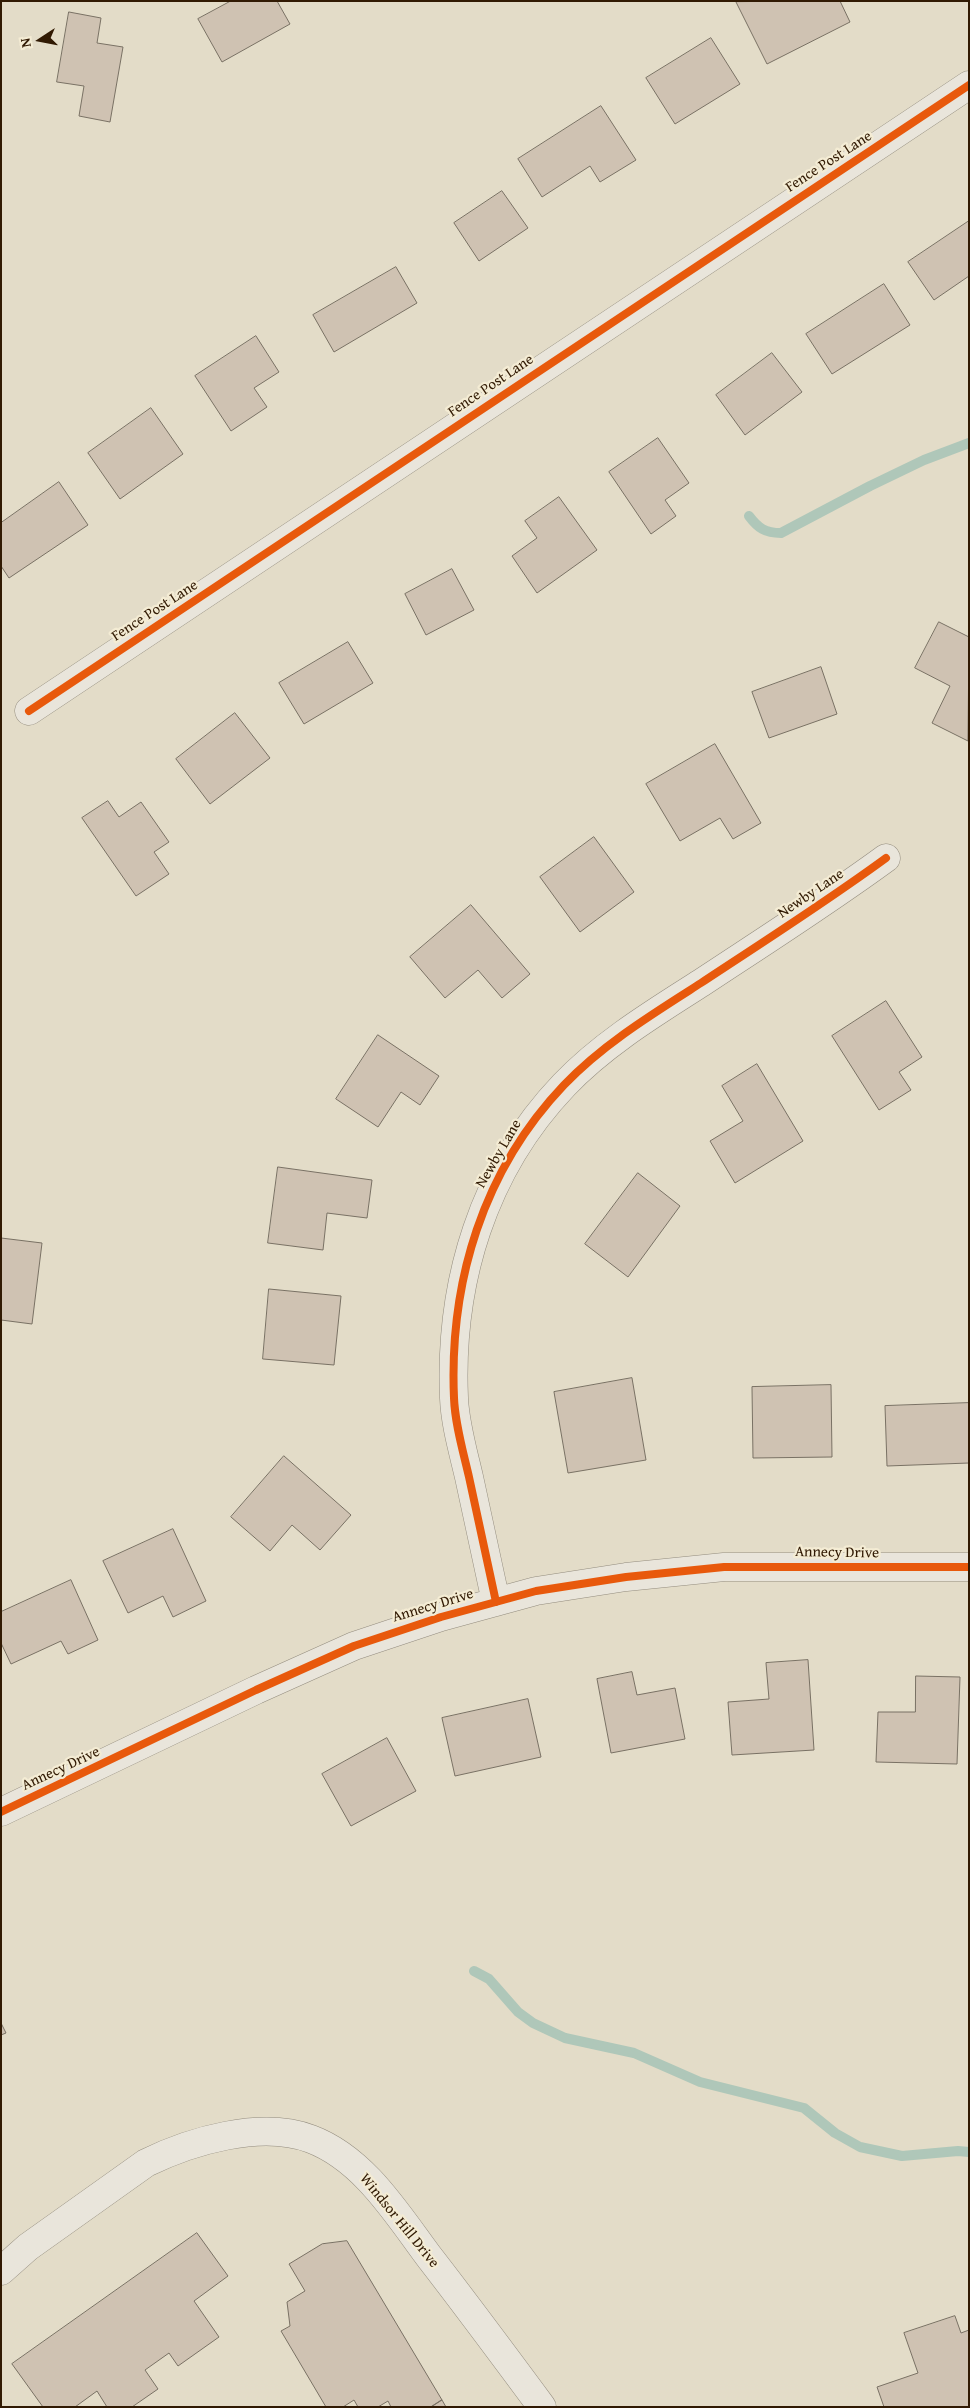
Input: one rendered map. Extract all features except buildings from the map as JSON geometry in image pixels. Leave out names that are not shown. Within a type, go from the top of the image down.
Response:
[{"type":"street","name":"Fence Post Lane","points":[[29,711],[969,85]]},
{"type":"street","name":"Newby Lane","points":[[496,1602],[460,1438],[454,1399],[455,1320],[465,1266],[485,1205],[525,1132],[565,1084],[598,1054],[640,1022],[835,895],[886,858]]},
{"type":"street","name":"Annecy Drive","points":[[1,1812],[256,1690],[354,1646],[441,1617],[536,1591],[608,1580],[724,1567],[969,1567]]},
{"type":"street","name":"Windsor Hill Drive","points":[[1,2271],[44,2236],[146,2163],[166,2153],[229,2134],[272,2132],[310,2138],[336,2151],[372,2182],[467,2305],[542,2407]]},
{"type":"waterway","points":[[749,516],[762,529],[781,533],[924,460],[969,443]]},
{"type":"waterway","points":[[474,1971],[489,1979],[518,2012],[533,2023],[565,2038],[634,2053],[700,2082],[804,2108],[835,2133],[860,2147],[902,2156],[958,2151],[969,2152]]},
{"type":"cycle path","points":[[29,711],[969,85]]},
{"type":"cycle path","points":[[496,1602],[460,1438],[454,1398],[454,1355],[458,1312],[465,1270],[477,1230],[492,1191],[512,1153],[536,1118],[564,1085],[595,1056],[647,1018],[794,922],[886,858]]},
{"type":"cycle path","points":[[1,1812],[256,1690],[354,1646],[441,1617],[536,1591],[626,1577],[724,1567],[969,1567]]}]
